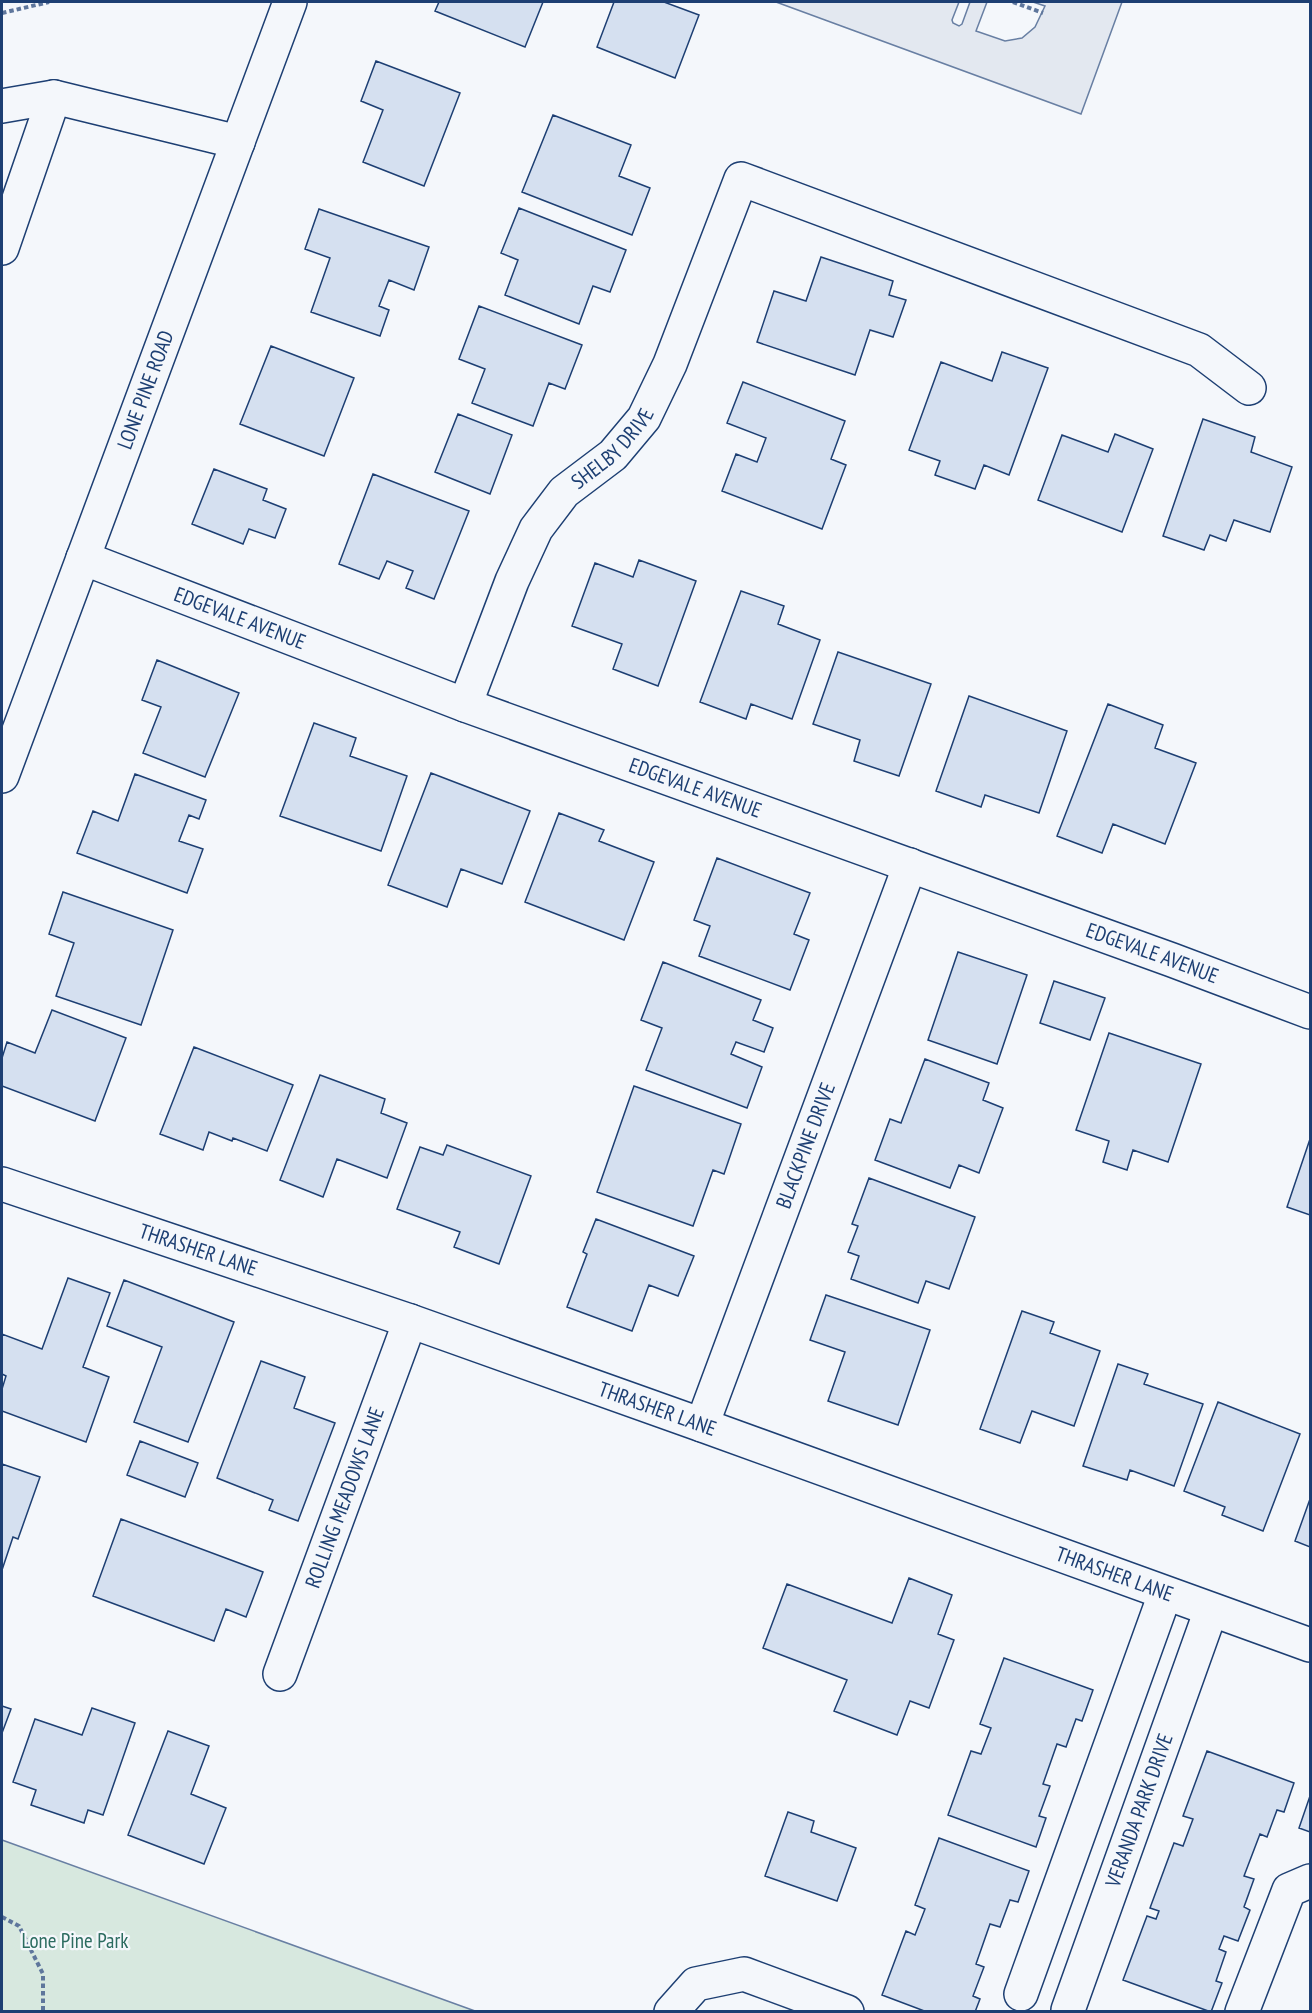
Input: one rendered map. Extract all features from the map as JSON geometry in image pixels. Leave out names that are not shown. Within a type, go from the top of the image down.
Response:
[{"type":"street","name":"LONE PINE ROAD","points":[[2,776],[290,2]]},
{"type":"street","points":[[2,248],[54,97]]},
{"type":"street","points":[[2,106],[54,97],[238,142]]},
{"type":"street","name":"SHELBY DRIVE","points":[[465,705],[512,581],[536,529],[564,492],[613,455],[644,418],[670,364],[741,179],[1199,350],[1249,388]]},
{"type":"street","name":"EDGEVALE AVENUE","points":[[83,558],[465,705],[1311,1012]]},
{"type":"street","name":"BLACKPINE DRIVE","points":[[702,1425],[910,865]]},
{"type":"street","name":"THRASHER LANE","points":[[2,1184],[410,1321],[1311,1645]]},
{"type":"street","name":"ROLLING MEADOWS LANE","points":[[280,1674],[410,1321]]},
{"type":"street","name":"VERANDA PARK DRIVE","points":[[1165,1594],[1018,2003],[1069,2011],[1211,1610]]},
{"type":"street","points":[[1242,2012],[1289,1890],[1311,1881]]},
{"type":"street","points":[[671,2012],[696,1984],[744,1974],[848,2012]]},
{"type":"path","points":[[2,13],[49,2]]},
{"type":"path","points":[[1013,2],[1043,13]]},
{"type":"path","points":[[2,1917],[19,1926],[43,1974],[43,2012]]},
{"type":"green space","name":"Lone Pine Park","points":[[2,1840],[475,2011],[2,2011]]},
{"type":"shaded area","points":[[776,2],[959,2],[952,20],[959,26],[962,24],[970,2],[987,2],[976,31],[1005,41],[1022,38],[1035,27],[1045,6],[1033,2],[1122,2],[1081,114]]},
{"type":"building","points":[[439,2],[543,2],[525,47],[435,11]]},
{"type":"building","points":[[614,2],[664,2],[699,15],[675,78],[597,47]]},
{"type":"building","points":[[376,61],[460,93],[424,186],[363,162],[383,110],[361,101]]},
{"type":"building","points":[[553,115],[631,145],[619,176],[650,188],[632,235],[522,192]]},
{"type":"building","points":[[519,208],[626,250],[610,292],[593,286],[579,324],[505,295],[518,260],[501,253]]},
{"type":"building","points":[[319,209],[429,247],[414,290],[389,280],[379,306],[389,310],[380,336],[311,312],[330,258],[305,249]]},
{"type":"building","points":[[821,257],[893,281],[889,295],[906,300],[893,337],[870,330],[855,375],[757,342],[774,291],[806,301]]},
{"type":"building","points":[[479,306],[582,345],[565,389],[549,383],[533,426],[472,403],[485,369],[459,359]]},
{"type":"building","points":[[271,346],[354,378],[324,456],[240,424]]},
{"type":"building","points":[[1002,352],[1048,368],[1009,475],[984,465],[975,489],[935,475],[940,461],[909,450],[941,362],[992,381]]},
{"type":"building","points":[[743,382],[845,421],[831,459],[846,465],[822,529],[722,491],[736,454],[757,462],[766,438],[727,423]]},
{"type":"building","points":[[458,414],[512,435],[490,494],[435,472]]},
{"type":"building","points":[[1203,419],[1255,437],[1251,452],[1292,467],[1270,532],[1234,520],[1226,541],[1210,535],[1204,550],[1163,536]]},
{"type":"building","points":[[1115,434],[1153,449],[1122,532],[1038,500],[1062,435],[1108,452]]},
{"type":"building","points":[[214,469],[267,489],[263,500],[286,509],[275,538],[249,529],[243,544],[192,524]]},
{"type":"building","points":[[373,474],[469,511],[434,599],[406,588],[413,571],[387,561],[379,579],[339,564]]},
{"type":"building","points":[[639,560],[696,581],[658,686],[613,669],[622,644],[572,626],[595,563],[633,577]]},
{"type":"building","points":[[741,591],[784,606],[778,624],[820,640],[792,719],[751,704],[746,719],[700,702]]},
{"type":"building","points":[[838,652],[931,684],[899,776],[854,761],[860,740],[813,724]]},
{"type":"building","points":[[157,660],[239,693],[205,777],[143,753],[161,707],[142,700]]},
{"type":"building","points":[[969,696],[1067,731],[1039,813],[985,795],[981,807],[936,791]]},
{"type":"building","points":[[1108,704],[1163,725],[1155,748],[1196,763],[1165,844],[1113,824],[1102,853],[1057,836]]},
{"type":"building","points":[[314,723],[356,738],[350,756],[407,776],[381,851],[280,816]]},
{"type":"building","points":[[431,773],[530,811],[502,884],[461,869],[447,907],[388,885]]},
{"type":"building","points":[[135,774],[206,800],[199,819],[189,815],[179,841],[203,849],[187,893],[77,853],[93,811],[118,821]]},
{"type":"building","points":[[559,813],[604,830],[599,841],[654,862],[624,940],[525,902]]},
{"type":"building","points":[[717,858],[810,893],[794,934],[809,940],[790,990],[699,956],[710,926],[694,920]]},
{"type":"building","points":[[63,892],[173,930],[141,1025],[56,996],[74,943],[49,934]]},
{"type":"building","points":[[958,952],[1027,975],[997,1064],[928,1040]]},
{"type":"building","points":[[663,962],[761,1000],[753,1020],[773,1028],[764,1052],[736,1042],[731,1054],[762,1067],[747,1108],[646,1070],[662,1028],[641,1020]]},
{"type":"building","points":[[1054,981],[1105,998],[1090,1040],[1040,1023]]},
{"type":"building","points":[[52,1010],[126,1038],[95,1121],[2,1086],[2,1058],[7,1042],[35,1053]]},
{"type":"building","points":[[1109,1033],[1201,1064],[1168,1162],[1133,1150],[1127,1170],[1103,1162],[1109,1141],[1076,1130]]},
{"type":"building","points":[[194,1047],[293,1085],[267,1151],[209,1132],[203,1150],[160,1134]]},
{"type":"building","points":[[925,1059],[989,1083],[983,1100],[1003,1108],[979,1173],[959,1165],[950,1188],[875,1160],[890,1119],[901,1123]]},
{"type":"building","points":[[320,1075],[385,1099],[381,1113],[407,1123],[387,1178],[337,1159],[323,1197],[280,1180]]},
{"type":"building","points":[[634,1086],[741,1124],[724,1174],[713,1170],[693,1226],[597,1192]]},
{"type":"building","points":[[1310,1139],[1310,1215],[1287,1207]]},
{"type":"building","points":[[447,1145],[531,1176],[499,1264],[454,1247],[460,1232],[397,1209],[420,1147],[443,1155]]},
{"type":"building","points":[[869,1178],[975,1217],[949,1289],[926,1281],[918,1303],[851,1279],[859,1256],[848,1252],[858,1226],[852,1224]]},
{"type":"building","points":[[596,1219],[694,1256],[678,1296],[649,1285],[632,1331],[567,1307],[587,1254],[583,1252]]},
{"type":"building","points":[[68,1278],[110,1293],[83,1367],[109,1377],[86,1442],[2,1411],[2,1389],[6,1376],[2,1374],[2,1334],[42,1349]]},
{"type":"building","points":[[124,1280],[234,1322],[188,1442],[134,1422],[162,1347],[107,1326]]},
{"type":"building","points":[[826,1295],[930,1330],[898,1425],[828,1401],[845,1352],[810,1340]]},
{"type":"building","points":[[1022,1311],[1054,1322],[1050,1333],[1100,1351],[1074,1426],[1032,1411],[1020,1443],[980,1429]]},
{"type":"building","points":[[261,1361],[305,1377],[294,1408],[335,1423],[298,1521],[269,1510],[273,1500],[217,1478]]},
{"type":"building","points":[[1118,1364],[1148,1374],[1144,1384],[1203,1404],[1174,1486],[1130,1470],[1127,1480],[1083,1466]]},
{"type":"building","points":[[1218,1402],[1300,1434],[1263,1531],[1222,1515],[1225,1507],[1184,1491]]},
{"type":"building","points":[[140,1441],[198,1463],[185,1497],[127,1475]]},
{"type":"building","points":[[2,1464],[40,1477],[18,1539],[13,1537],[2,1570]]},
{"type":"building","points":[[1310,1499],[1310,1547],[1295,1541]]},
{"type":"building","points":[[121,1519],[263,1572],[246,1617],[226,1609],[214,1641],[93,1596]]},
{"type":"building","points":[[909,1578],[952,1595],[938,1634],[954,1640],[929,1708],[910,1701],[897,1735],[834,1711],[847,1680],[763,1648],[787,1584],[892,1623]]},
{"type":"building","points":[[1004,1658],[1093,1690],[1082,1721],[1076,1719],[1066,1747],[1057,1744],[1043,1784],[1050,1786],[1039,1816],[1046,1818],[1036,1847],[948,1815],[971,1751],[981,1754],[991,1728],[980,1724]]},
{"type":"building","points":[[2,1706],[11,1709],[2,1733]]},
{"type":"building","points":[[92,1708],[135,1723],[103,1815],[88,1810],[84,1823],[31,1805],[36,1790],[13,1782],[35,1719],[82,1735]]},
{"type":"building","points":[[168,1731],[209,1746],[191,1794],[226,1808],[204,1864],[128,1835]]},
{"type":"building","points":[[1207,1751],[1294,1783],[1284,1812],[1277,1810],[1267,1837],[1260,1834],[1244,1876],[1254,1879],[1244,1907],[1250,1910],[1238,1941],[1224,1936],[1219,1949],[1226,1952],[1216,1981],[1222,1983],[1211,2012],[1123,1980],[1147,1916],[1156,1919],[1159,1911],[1150,1908],[1174,1843],[1183,1846],[1193,1819],[1183,1816]]},
{"type":"building","points":[[1310,1796],[1310,1832],[1299,1828]]},
{"type":"building","points":[[788,1812],[814,1821],[811,1832],[856,1848],[837,1901],[765,1876]]},
{"type":"building","points":[[939,1838],[1029,1871],[1018,1902],[1010,1900],[1000,1927],[990,1924],[976,1964],[984,1967],[973,1996],[980,1999],[975,2012],[927,2012],[882,1995],[906,1931],[915,1935],[925,1909],[915,1905]]}]
